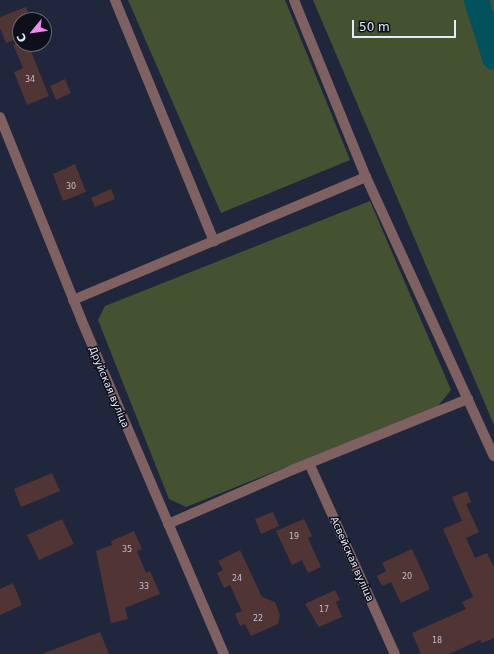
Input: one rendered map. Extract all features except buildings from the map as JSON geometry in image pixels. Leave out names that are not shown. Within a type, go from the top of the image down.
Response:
[{"type":"street","points":[[114,0],[214,241]]},
{"type":"street","points":[[294,0],[366,177],[494,456]]},
{"type":"street","name":"Друйская вуліца","points":[[0,117],[73,300],[224,654]]},
{"type":"street","points":[[73,300],[366,177]]},
{"type":"street","points":[[168,524],[309,463],[468,399]]},
{"type":"street","name":"Асвейская вуліца","points":[[309,463],[395,654]]},
{"type":"green space","points":[[128,0],[285,0],[350,160],[221,213]]},
{"type":"green space","points":[[313,0],[494,0],[494,425]]},
{"type":"green space","points":[[370,201],[451,390],[438,406],[186,507],[169,499],[98,320],[105,306]]},
{"type":"waterway","points":[[476,0],[494,57]]}]
